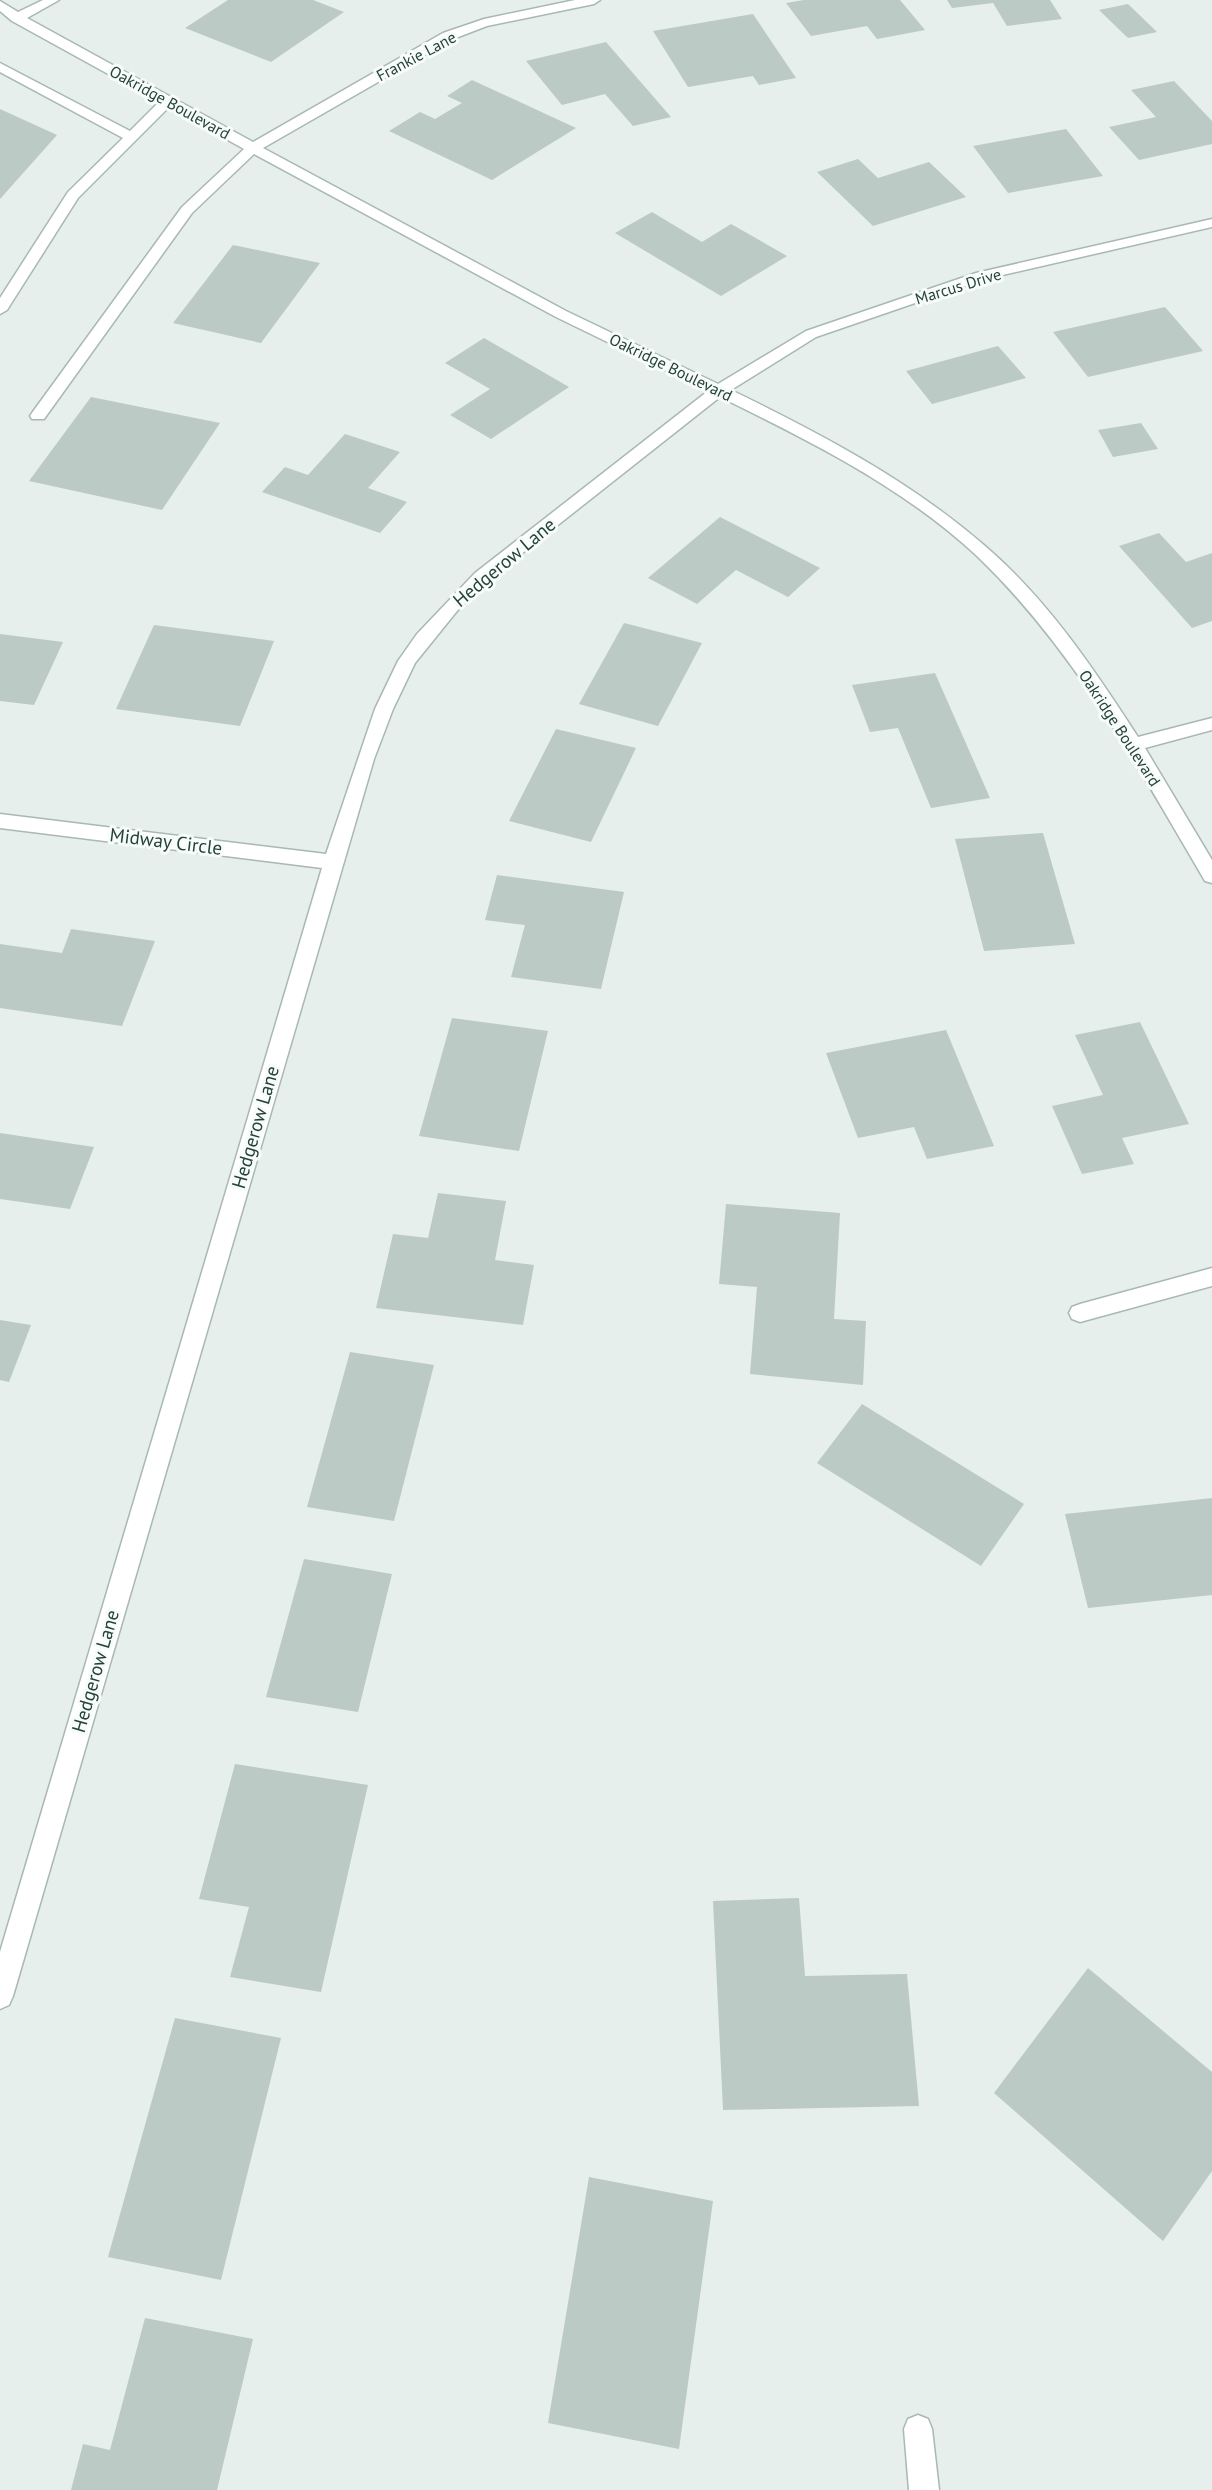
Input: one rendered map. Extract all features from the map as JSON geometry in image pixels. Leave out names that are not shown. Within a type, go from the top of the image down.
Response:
[{"type":"street","points":[[17,18],[53,0]]},
{"type":"street","name":"Frankie Lane","points":[[38,416],[187,210],[253,148],[449,36],[484,23],[594,0]]},
{"type":"street","name":"Oakridge Boulevard","points":[[0,5],[17,18],[253,148],[563,315],[719,390],[864,467],[932,511],[973,544],[1041,614],[1076,659],[1133,745],[1212,876]]},
{"type":"street","points":[[0,67],[131,136]]},
{"type":"street","points":[[0,310],[72,195],[168,101]]},
{"type":"street","name":"Marcus Drive","points":[[719,390],[811,334],[981,276],[1212,223]]},
{"type":"street","name":"Hedgerow Lane","points":[[0,1996],[333,862],[385,704],[408,659],[449,609],[481,577],[719,390]]},
{"type":"street","points":[[1133,745],[1212,724]]},
{"type":"street","name":"Midway Circle","points":[[0,821],[333,862]]},
{"type":"street","points":[[1080,1313],[1212,1277]]},
{"type":"street","points":[[918,2429],[924,2490]]},
{"type":"building","points":[[228,0],[313,0],[344,12],[271,62],[185,28]]},
{"type":"building","points":[[804,0],[900,0],[925,30],[877,39],[867,26],[811,36],[786,3]]},
{"type":"building","points":[[947,0],[1050,0],[1062,19],[1007,26],[993,3],[952,8]]},
{"type":"building","points":[[1128,4],[1157,32],[1128,38],[1099,10]]},
{"type":"building","points":[[753,14],[796,78],[759,85],[753,76],[688,87],[653,31]]},
{"type":"building","points":[[606,42],[671,117],[633,126],[605,94],[562,105],[526,61]]},
{"type":"building","points":[[472,80],[576,128],[492,180],[389,131],[420,112],[435,119],[462,103],[447,96]]},
{"type":"building","points":[[1174,81],[1212,121],[1212,144],[1139,160],[1109,127],[1156,117],[1131,90]]},
{"type":"building","points":[[0,109],[57,135],[0,199]]},
{"type":"building","points":[[1066,129],[1103,176],[1008,193],[973,146]]},
{"type":"building","points":[[858,159],[878,178],[929,162],[966,197],[873,226],[817,172]]},
{"type":"building","points":[[652,212],[702,242],[731,224],[787,256],[721,296],[615,233]]},
{"type":"building","points":[[233,245],[320,263],[261,343],[173,323]]},
{"type":"building","points":[[1165,307],[1203,351],[1088,377],[1053,332]]},
{"type":"building","points":[[484,338],[569,387],[491,439],[450,415],[490,389],[445,363]]},
{"type":"building","points":[[998,346],[1026,378],[932,404],[906,371]]},
{"type":"building","points":[[91,397],[220,423],[162,510],[29,481]]},
{"type":"building","points":[[1141,423],[1158,449],[1113,457],[1098,430]]},
{"type":"building","points":[[345,434],[400,452],[368,488],[407,502],[380,533],[262,492],[285,467],[308,475]]},
{"type":"building","points":[[720,517],[820,568],[788,597],[736,570],[697,604],[648,578]]},
{"type":"building","points":[[1159,533],[1186,562],[1212,553],[1212,621],[1192,628],[1119,546]]},
{"type":"building","points":[[624,623],[702,643],[658,726],[579,704]]},
{"type":"building","points":[[154,625],[274,641],[240,726],[116,709]]},
{"type":"building","points":[[0,634],[63,642],[34,705],[0,701]]},
{"type":"building","points":[[935,673],[990,798],[931,808],[898,728],[870,732],[852,685]]},
{"type":"building","points":[[556,729],[636,748],[591,842],[509,821]]},
{"type":"building","points":[[1043,833],[1075,944],[984,951],[955,839]]},
{"type":"building","points":[[497,875],[624,892],[601,989],[511,977],[525,925],[485,920]]},
{"type":"building","points":[[71,929],[155,941],[122,1026],[0,1008],[0,944],[62,953]]},
{"type":"building","points":[[452,1018],[548,1031],[519,1151],[419,1136]]},
{"type":"building","points":[[1140,1022],[1189,1124],[1122,1138],[1134,1164],[1082,1174],[1052,1106],[1103,1095],[1075,1035]]},
{"type":"building","points":[[946,1030],[994,1146],[927,1159],[914,1127],[858,1138],[826,1053]]},
{"type":"building","points":[[0,1133],[94,1147],[70,1209],[0,1199]]},
{"type":"building","points":[[438,1193],[506,1201],[495,1260],[534,1265],[523,1325],[376,1308],[393,1234],[428,1238]]},
{"type":"building","points":[[726,1204],[840,1213],[834,1319],[866,1321],[863,1385],[750,1374],[757,1287],[719,1284]]},
{"type":"building","points":[[0,1320],[31,1325],[9,1382],[0,1380]]},
{"type":"building","points":[[350,1352],[434,1365],[394,1521],[307,1507]]},
{"type":"building","points":[[862,1404],[1024,1504],[981,1566],[817,1463]]},
{"type":"building","points":[[1212,1498],[1212,1595],[1088,1608],[1065,1514]]},
{"type":"building","points":[[304,1559],[392,1574],[358,1712],[266,1697]]},
{"type":"building","points":[[235,1764],[368,1785],[321,1992],[230,1977],[249,1907],[199,1899]]},
{"type":"building","points":[[799,1898],[805,1976],[907,1974],[919,2106],[723,2110],[713,1901]]},
{"type":"building","points":[[1088,1968],[1212,2072],[1212,2171],[1163,2241],[994,2093]]},
{"type":"building","points":[[175,2018],[281,2038],[221,2280],[108,2257]]},
{"type":"building","points":[[589,2177],[713,2201],[679,2449],[548,2423]]},
{"type":"building","points":[[145,2318],[253,2339],[217,2490],[71,2490],[83,2444],[110,2450]]}]
